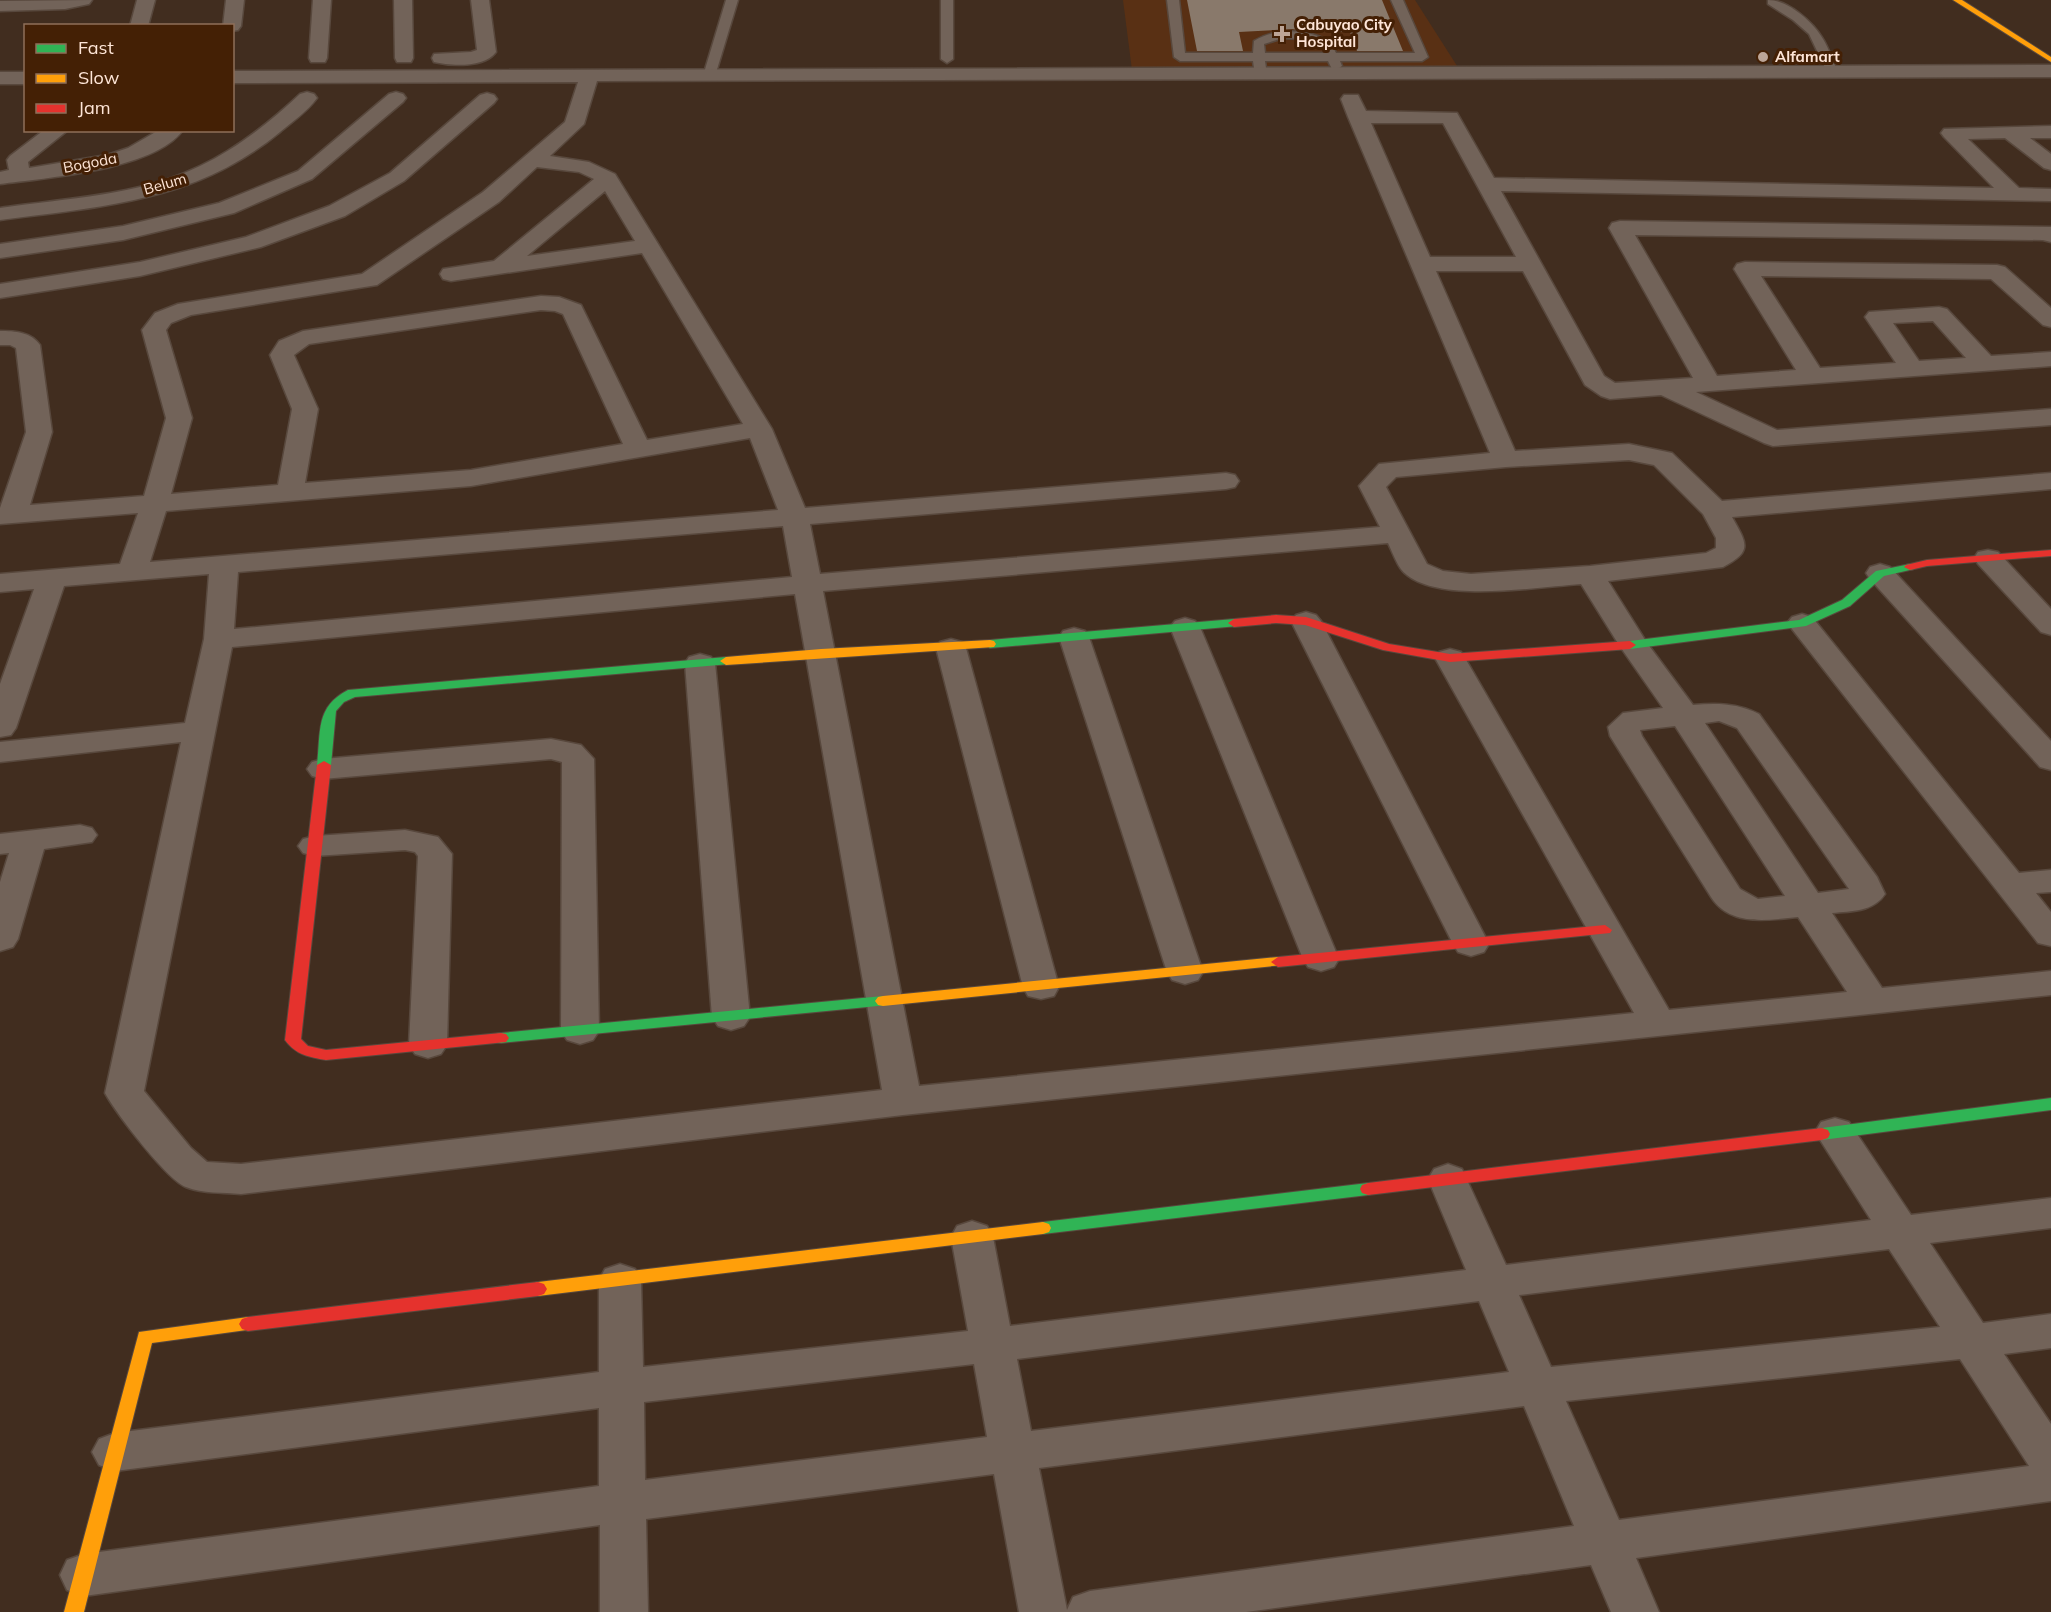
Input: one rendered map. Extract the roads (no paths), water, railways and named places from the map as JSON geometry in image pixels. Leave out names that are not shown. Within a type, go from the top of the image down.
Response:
[{"type":"street","points":[[140,24],[146,0]]},
{"type":"street","points":[[232,24],[235,0]]},
{"type":"street","points":[[318,58],[322,0]]},
{"type":"street","points":[[403,0],[404,58]]},
{"type":"street","points":[[382,58],[473,58],[482,56],[487,52],[480,0]]},
{"type":"street","points":[[1957,0],[2051,60]]},
{"type":"street","points":[[0,6],[74,2]]},
{"type":"street","points":[[61,24],[74,2]]},
{"type":"street","points":[[234,76],[242,58]]},
{"type":"street","points":[[296,58],[339,58]]},
{"type":"street","points":[[234,78],[709,76],[1259,66],[1833,73],[2051,71]]},
{"type":"street","points":[[1336,66],[1506,459]]},
{"type":"street","points":[[132,572],[155,504],[178,418],[154,330],[163,318],[186,309],[369,280],[491,197],[574,124],[589,77]]},
{"type":"street","points":[[0,78],[24,78]]},
{"type":"street","name":"Belum","points":[[0,214],[129,195],[189,178],[234,157],[314,98],[275,98]]},
{"type":"street","points":[[364,98],[419,98]]},
{"type":"street","points":[[0,251],[123,233],[226,208],[305,175],[396,98]]},
{"type":"street","points":[[0,291],[140,269],[253,242],[337,211],[397,177],[487,99],[464,99]]},
{"type":"street","points":[[1358,117],[1450,117],[1594,380],[1610,391],[2051,359]]},
{"type":"street","points":[[21,175],[17,160],[55,132]]},
{"type":"street","name":"Bogoda","points":[[0,178],[108,161],[142,152],[170,132]]},
{"type":"street","points":[[2013,194],[1951,133],[2051,132]]},
{"type":"street","points":[[2010,133],[2051,164]]},
{"type":"street","points":[[532,160],[585,167],[598,171],[608,178],[759,429],[795,518],[903,1101]]},
{"type":"street","points":[[503,265],[608,178]]},
{"type":"street","points":[[1486,184],[2051,195]]},
{"type":"street","points":[[1786,190],[1832,270]]},
{"type":"street","points":[[1709,384],[1620,228],[2048,232],[2051,235]]},
{"type":"street","points":[[451,274],[648,246]]},
{"type":"street","points":[[1422,264],[1531,264]]},
{"type":"street","points":[[1813,377],[1745,269],[1997,273],[2051,320]]},
{"type":"street","points":[[290,494],[304,409],[282,355],[288,346],[303,338],[541,303],[559,304],[573,310],[639,450]]},
{"type":"street","points":[[1912,369],[1877,317],[1939,314],[1985,364]]},
{"type":"street","points":[[0,338],[15,338],[28,345],[39,432],[6,515],[471,478],[759,429]]},
{"type":"street","points":[[1666,387],[1773,438],[2051,417]]},
{"type":"street","points":[[1629,452],[1664,459],[1715,510],[1730,538],[1730,552],[1713,561],[1590,575],[1471,584],[1436,579],[1416,569],[1372,486],[1388,470],[1506,459],[1629,452]]},
{"type":"street","points":[[0,583],[1226,481]]},
{"type":"street","points":[[1715,510],[2051,481]]},
{"type":"street","points":[[219,639],[808,584],[1398,534]]},
{"type":"street","points":[[1605,930],[1041,987],[327,1055],[303,1050],[293,1040],[330,710],[340,699],[352,693],[820,653],[951,648],[1276,619],[1306,621],[1387,647],[1449,658],[1634,645],[1802,623],[1846,603],[1880,573],[1927,563],[2051,553]]},
{"type":"street","points":[[1988,558],[2051,626]]},
{"type":"street","points":[[224,565],[219,639],[124,1093],[177,1158],[197,1176],[241,1179],[903,1101],[2051,983]]},
{"type":"street","points":[[1880,573],[2051,760]]},
{"type":"street","points":[[1590,575],[1634,645],[1684,715],[1872,1002]]},
{"type":"street","points":[[0,728],[52,579]]},
{"type":"street","points":[[1306,621],[1471,944]]},
{"type":"street","points":[[1802,623],[2051,935]]},
{"type":"street","points":[[1185,627],[1321,959]]},
{"type":"street","points":[[1074,637],[1185,972]]},
{"type":"street","points":[[951,648],[1041,987]]},
{"type":"street","points":[[1449,658],[1659,1023]]},
{"type":"street","points":[[700,663],[731,1017]]},
{"type":"street","points":[[1719,712],[1737,715],[1748,722],[1865,885],[1868,894],[1860,899],[1810,905],[1758,910],[1742,906],[1728,897],[1626,736],[1624,726],[1634,720],[1719,712]]},
{"type":"street","points":[[0,752],[199,731]]},
{"type":"street","points":[[323,769],[551,749],[570,752],[579,759],[580,1031]]},
{"type":"street","points":[[0,939],[15,842],[80,836]]},
{"type":"street","points":[[315,846],[405,840],[426,844],[435,854],[428,1045]]},
{"type":"street","points":[[2010,885],[2051,881]]},
{"type":"street","points":[[2051,1104],[145,1337],[79,1593],[622,1502],[1538,1386],[2051,1331]]},
{"type":"street","points":[[1835,1132],[2051,1462]]},
{"type":"street","points":[[1448,1179],[1635,1612]]},
{"type":"street","points":[[115,1452],[621,1387],[992,1345],[2051,1213]]},
{"type":"street","points":[[972,1237],[1043,1612]]},
{"type":"street","points":[[620,1280],[624,1612]]},
{"type":"street","points":[[1090,1612],[2051,1482]]},
{"type":"lane","points":[[709,76],[732,0]]},
{"type":"lane","points":[[947,0],[947,59]]},
{"type":"lane","points":[[1173,0],[1180,57],[1259,66],[1257,46],[1263,40],[1290,35],[1320,40],[1329,46],[1336,66],[1422,57],[1397,0]]},
{"type":"lane","points":[[1772,2],[1811,28],[1819,41],[1826,65],[1833,73]]},
{"type":"place","name":"Cabuyao City Hospital","points":[[1282,34]]},
{"type":"place","name":"Alfamart","points":[[1763,57]]}]
